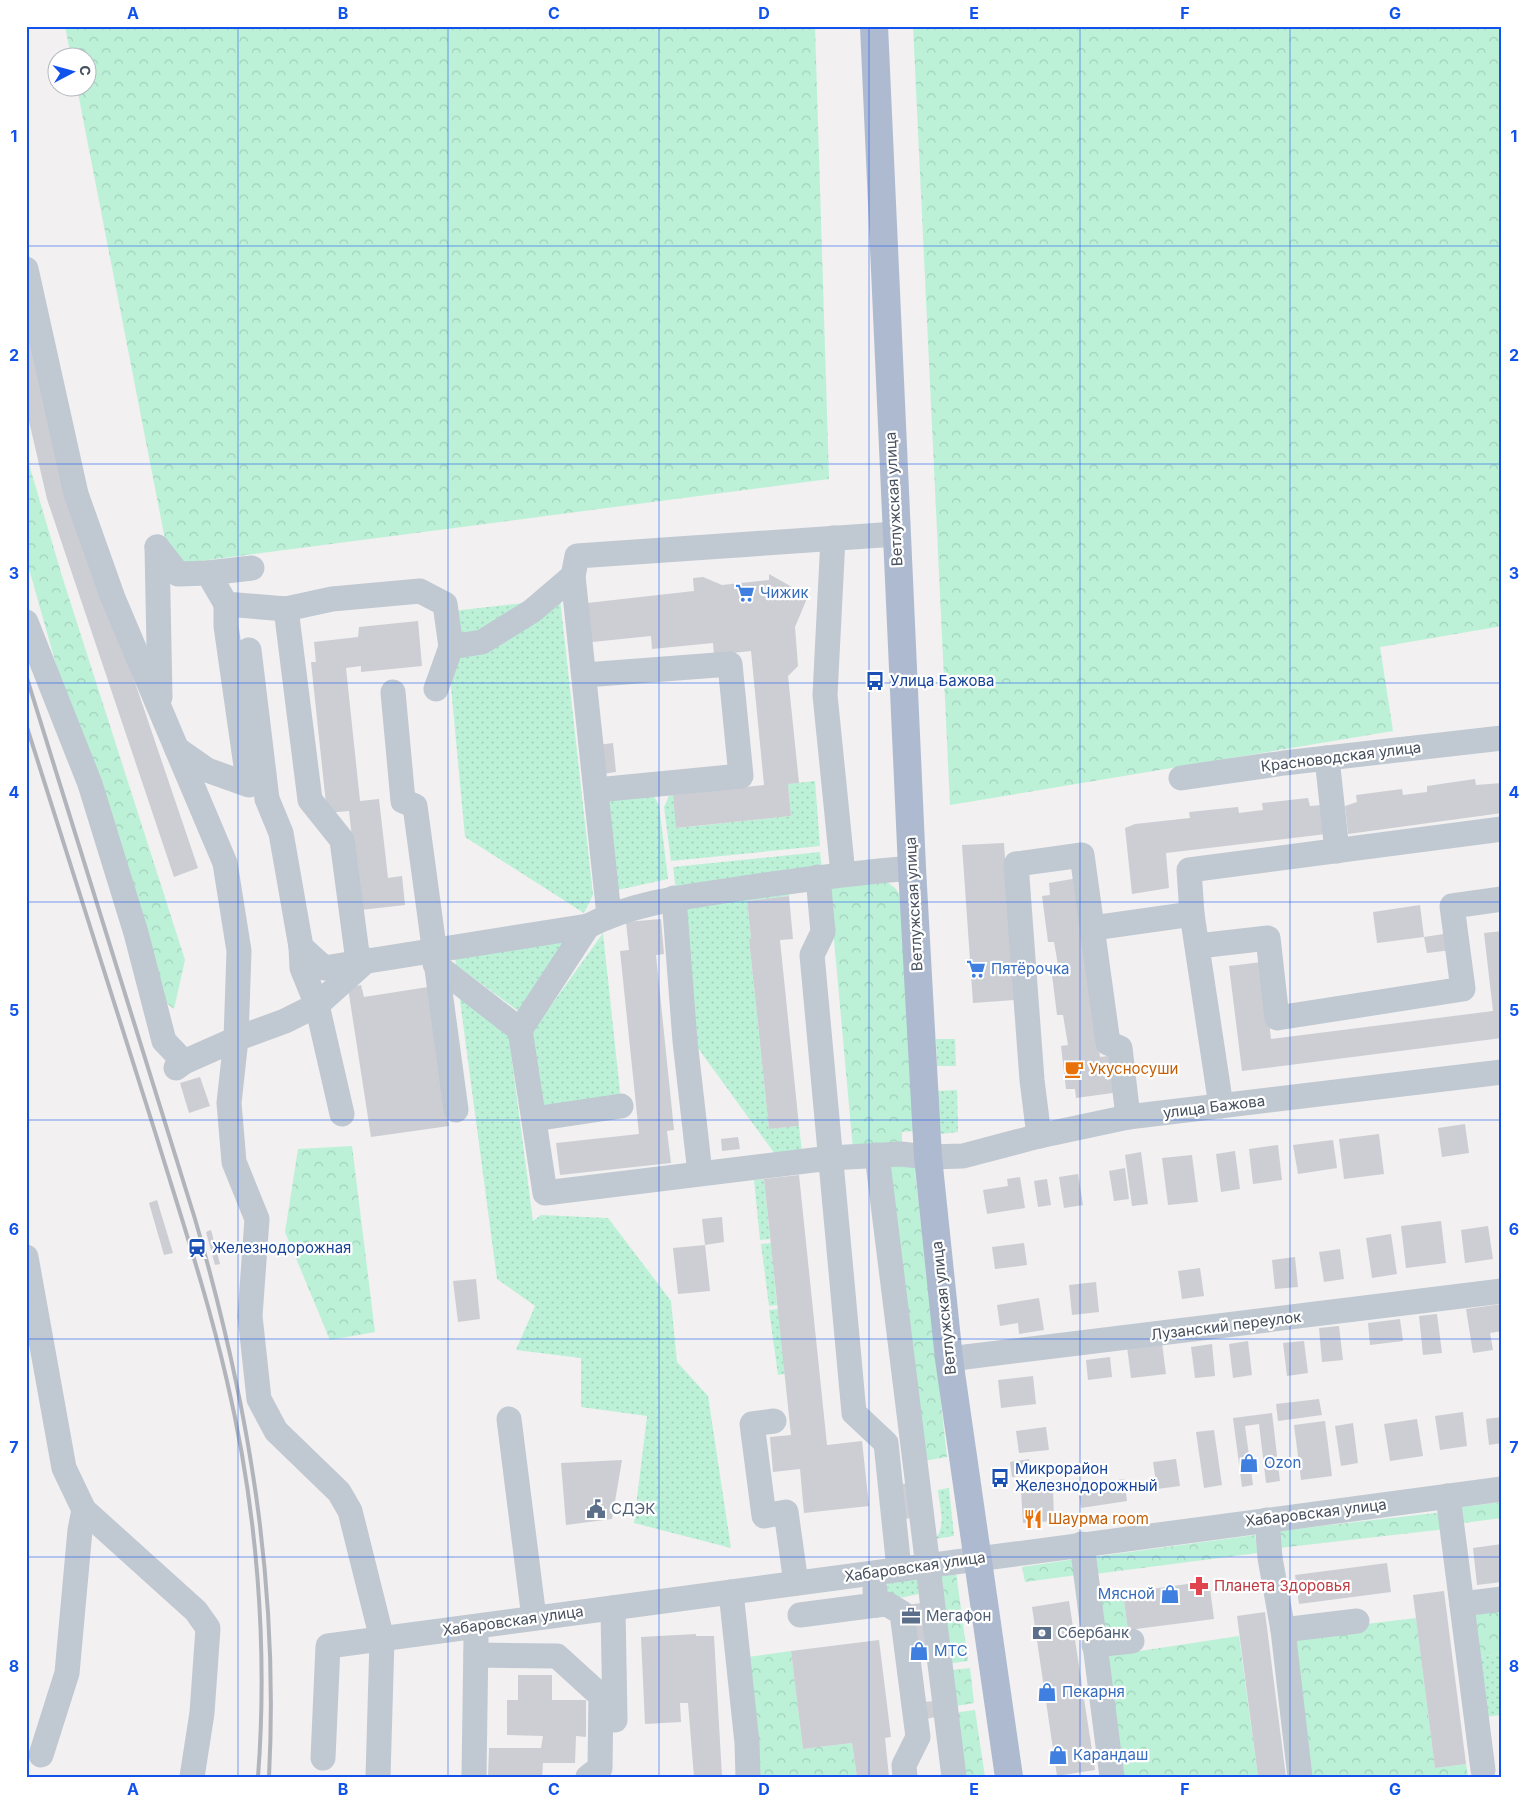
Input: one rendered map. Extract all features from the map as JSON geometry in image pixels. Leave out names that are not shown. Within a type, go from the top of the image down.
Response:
[{"type":"main road","name":"Ветлужская улица","points":[[874,26],[896,534],[928,1157],[950,1359],[976,1558],[1008,1777]]},
{"type":"street","points":[[26,269],[76,494],[113,598],[225,863],[239,951],[236,1039],[229,1103],[234,1162],[257,1219],[250,1316],[259,1399],[276,1431],[339,1492],[350,1511],[382,1639],[378,1777]]},
{"type":"street","points":[[520,1030],[598,920],[597,790],[573,576],[577,556],[896,534]]},
{"type":"street","points":[[833,538],[825,695],[842,874]]},
{"type":"street","points":[[161,711],[157,547],[178,574],[252,568]]},
{"type":"street","points":[[208,573],[226,604],[226,626],[258,792],[281,833],[301,947],[302,968],[316,1005],[342,1114]]},
{"type":"street","points":[[451,647],[482,642],[532,611],[573,576]]},
{"type":"street","points":[[226,604],[286,609],[332,599],[420,591],[445,604],[451,647],[436,689]]},
{"type":"street","points":[[286,609],[310,800],[342,840],[363,961]]},
{"type":"street","points":[[26,622],[90,784],[136,933],[164,1041],[180,1065],[236,1039],[285,1021],[316,1005],[363,961]]},
{"type":"street","points":[[249,650],[258,792]]},
{"type":"street","points":[[585,675],[730,664],[741,776],[597,790]]},
{"type":"street","points":[[393,692],[402,801],[415,806],[456,1110]]},
{"type":"street","name":"Красноводская улица","points":[[1181,778],[1262,765],[1502,738]]},
{"type":"street","points":[[177,749],[207,770],[258,792]]},
{"type":"street","points":[[1327,758],[1337,851]]},
{"type":"street","points":[[1221,1106],[1192,914],[1189,870],[1502,829]]},
{"type":"street","points":[[1039,1136],[1032,1080],[1016,864],[1082,855],[1108,1043],[1120,1048],[1128,1117]]},
{"type":"street","points":[[301,947],[324,968],[363,961],[434,956],[598,920],[674,898],[818,877],[912,868]]},
{"type":"street","points":[[818,877],[823,932],[812,955],[854,1413],[886,1443],[899,1569]]},
{"type":"street","points":[[674,898],[685,1041],[700,1173]]},
{"type":"street","points":[[1198,946],[1268,938],[1277,1018],[1316,1012],[1464,989],[1452,906],[1502,899]]},
{"type":"street","points":[[1093,928],[1192,914]]},
{"type":"street","points":[[434,956],[520,1030],[534,1119],[620,1106]]},
{"type":"street","name":"улица Бажова","points":[[534,1119],[545,1194],[830,1158],[876,1155],[963,1156],[1039,1136],[1128,1117],[1502,1072]]},
{"type":"street","points":[[876,1155],[954,1777]]},
{"type":"street","points":[[26,1257],[64,1468],[84,1510],[196,1611],[208,1628],[202,1713],[192,1777]]},
{"type":"street","name":"Лузанский переулок","points":[[950,1359],[1502,1291]]},
{"type":"street","points":[[508,1419],[534,1618]]},
{"type":"street","points":[[774,1421],[752,1424],[764,1516],[786,1512],[796,1583]]},
{"type":"street","name":"Хабаровская улица","points":[[323,1758],[328,1646],[1502,1489]]},
{"type":"street","points":[[1448,1496],[1483,1770]]},
{"type":"street","points":[[41,1755],[67,1673],[80,1530],[84,1510]]},
{"type":"street","points":[[1267,1520],[1270,1558],[1283,1630],[1300,1777]]},
{"type":"street","points":[[1082,1544],[1112,1777]]},
{"type":"street","points":[[873,1573],[876,1605]]},
{"type":"street","points":[[731,1592],[747,1743],[748,1777]]},
{"type":"street","points":[[1462,1604],[1502,1599]]},
{"type":"street","points":[[800,1615],[887,1604],[902,1613],[918,1736],[904,1765],[905,1777]]},
{"type":"street","points":[[613,1608],[616,1724]]},
{"type":"street","points":[[1283,1630],[1357,1621]]},
{"type":"street","points":[[474,1777],[477,1626]]},
{"type":"street","points":[[1094,1645],[1132,1641]]},
{"type":"street","points":[[476,1655],[557,1656],[601,1696],[600,1768],[588,1777]]},
{"type":"green space","points":[[65,26],[815,26],[829,479],[170,565],[79,98],[98,98],[98,48],[69,48]]},
{"type":"green space","points":[[913,26],[1502,26],[1502,626],[1380,647],[1393,731],[950,805]]},
{"type":"green space","points":[[26,454],[62,576],[185,960],[174,1009],[147,988],[26,558]]},
{"type":"green space","points":[[560,599],[593,895],[584,913],[465,837],[444,612]]},
{"type":"green space","points":[[815,781],[820,846],[671,861],[664,807],[669,796],[673,795],[677,828],[791,816],[788,784]]},
{"type":"green space","points":[[653,795],[659,805],[668,879],[613,891],[606,799]]},
{"type":"green space","points":[[820,852],[822,871],[676,891],[673,867]]},
{"type":"green space","points":[[887,882],[895,888],[903,899],[914,1131],[902,1132],[902,1145],[853,1150],[829,884]]},
{"type":"green space","points":[[789,887],[789,896],[747,901],[751,938],[749,939],[769,1129],[799,1126],[802,1152],[775,1154],[687,1033],[677,904]]},
{"type":"green space","points":[[603,933],[621,1101],[537,1108],[525,1042]]},
{"type":"green space","points":[[566,938],[521,1013],[456,965],[454,951]]},
{"type":"green space","points":[[459,993],[508,1030],[533,1221],[541,1215],[608,1218],[671,1301],[677,1362],[708,1396],[731,1548],[634,1523],[647,1416],[581,1407],[581,1358],[516,1350],[535,1306],[497,1279]]},
{"type":"green space","points":[[936,1039],[955,1039],[956,1066],[937,1066]]},
{"type":"green space","points":[[957,1090],[958,1132],[940,1134],[937,1091]]},
{"type":"green space","points":[[352,1146],[375,1332],[330,1340],[285,1232],[298,1149]]},
{"type":"green space","points":[[914,1162],[947,1457],[917,1462],[882,1165]]},
{"type":"green space","points":[[764,1179],[770,1239],[760,1240],[754,1180]]},
{"type":"green space","points":[[771,1243],[777,1305],[769,1306],[761,1244]]},
{"type":"green space","points":[[778,1309],[785,1374],[778,1375],[769,1310]]},
{"type":"green space","points":[[949,1488],[954,1536],[935,1539],[941,1528],[938,1490]]},
{"type":"green space","points":[[1502,1502],[1502,1518],[1463,1523],[1461,1507]]},
{"type":"green space","points":[[1444,1512],[1446,1529],[1279,1548],[1277,1531]]},
{"type":"green space","points":[[1255,1535],[1258,1553],[1095,1574],[1093,1557]]},
{"type":"green space","points":[[1075,1559],[1077,1575],[1025,1582],[1022,1567]]},
{"type":"green space","points":[[956,1572],[968,1661],[945,1664],[933,1575]]},
{"type":"green space","points":[[909,1574],[919,1580],[919,1594],[894,1599],[888,1596],[887,1583]]},
{"type":"green space","points":[[1123,1593],[1128,1630],[1099,1634],[1093,1597]]},
{"type":"green space","points":[[1502,1605],[1502,1654],[1476,1657],[1470,1609]]},
{"type":"green space","points":[[1416,1618],[1435,1768],[1466,1764],[1468,1777],[1311,1777],[1291,1633]]},
{"type":"green space","points":[[1239,1636],[1258,1777],[1117,1777],[1100,1657]]},
{"type":"green space","points":[[791,1651],[803,1749],[852,1743],[857,1777],[756,1777],[748,1657]]},
{"type":"green space","points":[[1502,1654],[1502,1715],[1484,1717],[1476,1657]]},
{"type":"green space","points":[[970,1668],[974,1703],[950,1707],[946,1671]]},
{"type":"green space","points":[[975,1710],[985,1777],[961,1777],[953,1713]]},
{"type":"building","points":[[26,307],[107,600],[198,868],[174,877],[47,499],[26,408]]},
{"type":"building","points":[[769,574],[808,596],[795,627],[798,666],[788,676],[799,783],[788,784],[791,816],[676,828],[673,795],[764,785],[751,651],[714,655],[713,643],[652,649],[651,636],[592,642],[587,603],[694,591],[693,578],[703,577],[722,585],[769,580]]},
{"type":"building","points":[[418,621],[422,666],[361,672],[361,666],[346,668],[360,801],[379,799],[388,878],[402,876],[405,905],[360,910],[349,811],[327,813],[311,662],[316,662],[314,642],[358,637],[359,627]]},
{"type":"building","points":[[613,743],[616,772],[602,774],[598,745]]},
{"type":"building","points":[[1475,779],[1476,785],[1502,783],[1502,813],[1348,834],[1345,806],[1357,802],[1356,795],[1402,789],[1403,795],[1427,792],[1427,786]]},
{"type":"building","points":[[1308,798],[1310,806],[1322,805],[1326,834],[1166,853],[1169,888],[1132,894],[1125,828],[1135,824],[1190,818],[1189,812],[1238,807],[1239,813],[1263,810],[1262,803]]},
{"type":"building","points":[[1004,843],[1014,1000],[973,1003],[962,845]]},
{"type":"building","points":[[1078,878],[1100,1057],[1116,1055],[1120,1092],[1076,1098],[1075,1089],[1066,1089],[1061,1046],[1068,1045],[1063,1015],[1057,1015],[1051,967],[1058,965],[1054,942],[1048,942],[1042,896],[1050,895],[1049,883]]},
{"type":"building","points":[[789,896],[793,939],[780,940],[799,1126],[769,1129],[749,939],[751,938],[747,901]]},
{"type":"building","points":[[1420,905],[1424,937],[1377,943],[1373,912]]},
{"type":"building","points":[[661,919],[664,954],[656,955],[674,1130],[667,1131],[671,1163],[560,1175],[556,1143],[639,1134],[620,951],[629,950],[626,922]]},
{"type":"building","points":[[1502,931],[1502,1038],[1242,1071],[1229,966],[1262,962],[1271,1039],[1493,1011],[1484,933]]},
{"type":"building","points":[[1450,933],[1452,950],[1427,953],[1424,937]]},
{"type":"building","points":[[361,985],[364,997],[428,987],[449,1126],[371,1137],[348,988]]},
{"type":"building","points":[[200,1077],[210,1106],[189,1113],[180,1083]]},
{"type":"building","points":[[1465,1124],[1469,1153],[1442,1157],[1438,1128]]},
{"type":"building","points":[[1379,1134],[1384,1174],[1344,1179],[1339,1139]]},
{"type":"building","points":[[738,1137],[740,1149],[722,1151],[721,1139]]},
{"type":"building","points":[[1333,1140],[1337,1168],[1298,1174],[1293,1145]]},
{"type":"building","points":[[1278,1145],[1282,1180],[1253,1184],[1249,1149]]},
{"type":"building","points":[[1235,1151],[1240,1189],[1221,1192],[1216,1154]]},
{"type":"building","points":[[1141,1152],[1148,1204],[1132,1206],[1125,1155]]},
{"type":"building","points":[[1192,1155],[1198,1202],[1168,1205],[1162,1158]]},
{"type":"building","points":[[1125,1168],[1129,1199],[1114,1201],[1109,1171]]},
{"type":"building","points":[[1078,1174],[1083,1205],[1064,1208],[1059,1177]]},
{"type":"building","points":[[799,1175],[827,1445],[862,1441],[869,1506],[804,1513],[800,1469],[773,1472],[770,1437],[791,1435],[764,1179]]},
{"type":"building","points":[[1020,1177],[1025,1208],[987,1214],[983,1190],[1008,1186],[1007,1179]]},
{"type":"building","points":[[1047,1179],[1051,1205],[1038,1207],[1034,1181]]},
{"type":"building","points":[[157,1200],[173,1253],[164,1255],[149,1203]]},
{"type":"building","points":[[722,1217],[724,1242],[705,1245],[702,1219]]},
{"type":"building","points":[[1441,1221],[1446,1263],[1406,1268],[1401,1226]]},
{"type":"building","points":[[1488,1226],[1493,1259],[1465,1263],[1461,1230]]},
{"type":"building","points":[[211,1230],[220,1264],[215,1265],[206,1232]]},
{"type":"building","points":[[1391,1234],[1397,1274],[1372,1278],[1366,1238]]},
{"type":"building","points":[[1024,1243],[1027,1265],[995,1269],[992,1247]]},
{"type":"building","points":[[705,1245],[710,1291],[678,1294],[673,1248]]},
{"type":"building","points":[[1340,1249],[1344,1279],[1324,1282],[1319,1252]]},
{"type":"building","points":[[1295,1257],[1298,1287],[1275,1289],[1272,1260]]},
{"type":"building","points":[[1200,1268],[1204,1296],[1182,1299],[1178,1271]]},
{"type":"building","points":[[476,1279],[480,1319],[458,1322],[453,1281]]},
{"type":"building","points":[[1096,1282],[1099,1312],[1072,1315],[1069,1285]]},
{"type":"building","points":[[1039,1298],[1044,1330],[1019,1334],[1018,1323],[1000,1326],[997,1305]]},
{"type":"building","points":[[1502,1304],[1502,1331],[1490,1333],[1493,1350],[1473,1353],[1466,1309]]},
{"type":"building","points":[[1437,1314],[1442,1353],[1423,1355],[1419,1316]]},
{"type":"building","points":[[1400,1319],[1403,1341],[1370,1345],[1368,1323]]},
{"type":"building","points":[[1339,1326],[1343,1360],[1322,1362],[1319,1328]]},
{"type":"building","points":[[1248,1341],[1252,1375],[1233,1378],[1229,1344]]},
{"type":"building","points":[[1304,1341],[1308,1373],[1287,1376],[1283,1343]]},
{"type":"building","points":[[1162,1343],[1166,1374],[1131,1378],[1127,1347]]},
{"type":"building","points":[[1212,1344],[1215,1376],[1195,1378],[1191,1347]]},
{"type":"building","points":[[1110,1357],[1112,1377],[1088,1380],[1086,1360]]},
{"type":"building","points":[[1033,1376],[1036,1404],[1001,1408],[998,1380]]},
{"type":"building","points":[[1319,1399],[1322,1415],[1278,1421],[1276,1404]]},
{"type":"building","points":[[1463,1412],[1467,1446],[1440,1450],[1435,1416]]},
{"type":"building","points":[[1272,1413],[1280,1481],[1266,1483],[1259,1424],[1245,1426],[1253,1485],[1242,1487],[1233,1418]]},
{"type":"building","points":[[1502,1417],[1502,1443],[1489,1445],[1486,1419]]},
{"type":"building","points":[[1417,1419],[1423,1456],[1390,1461],[1384,1424]]},
{"type":"building","points":[[1325,1421],[1332,1476],[1301,1480],[1294,1425]]},
{"type":"building","points":[[1353,1423],[1358,1463],[1341,1466],[1335,1426]]},
{"type":"building","points":[[1046,1427],[1049,1450],[1019,1453],[1016,1431]]},
{"type":"building","points":[[1214,1430],[1222,1485],[1204,1488],[1196,1432]]},
{"type":"building","points":[[1029,1459],[1031,1475],[1012,1477],[1010,1462]]},
{"type":"building","points":[[1176,1459],[1180,1486],[1157,1489],[1153,1462]]},
{"type":"building","points":[[622,1460],[612,1519],[566,1525],[561,1463]]},
{"type":"building","points":[[1124,1479],[1127,1501],[1081,1508],[1078,1486]]},
{"type":"building","points":[[913,1483],[917,1517],[905,1519],[901,1484]]},
{"type":"building","points":[[1053,1489],[1054,1521],[1023,1523],[1021,1491]]},
{"type":"building","points":[[1502,1544],[1502,1582],[1477,1585],[1473,1548]]},
{"type":"building","points":[[1387,1563],[1391,1592],[1299,1604],[1295,1575]]},
{"type":"building","points":[[1209,1581],[1214,1619],[1128,1630],[1123,1593]]},
{"type":"building","points":[[1444,1591],[1466,1764],[1435,1768],[1413,1595]]},
{"type":"building","points":[[1069,1601],[1095,1770],[1057,1776],[1032,1607]]},
{"type":"building","points":[[921,1603],[928,1659],[914,1661],[907,1605]]},
{"type":"building","points":[[1265,1612],[1286,1777],[1258,1777],[1237,1616]]},
{"type":"building","points":[[696,1634],[696,1636],[714,1636],[722,1777],[694,1777],[688,1703],[680,1703],[681,1722],[645,1724],[641,1637]]},
{"type":"building","points":[[879,1640],[891,1737],[885,1738],[889,1777],[857,1777],[852,1743],[803,1749],[791,1651]]},
{"type":"building","points":[[518,1675],[552,1675],[552,1700],[586,1700],[586,1737],[576,1736],[575,1763],[543,1763],[542,1777],[488,1777],[489,1748],[541,1748],[543,1736],[507,1735],[507,1700],[518,1700]]},
{"type":"building","points":[[935,1701],[936,1717],[925,1719],[924,1702]]},
{"type":"railway","points":[[26,675],[195,1219],[231,1357],[245,1426],[264,1564],[269,1634],[271,1705],[269,1777]]},
{"type":"railway","points":[[26,724],[184,1227],[227,1381],[246,1478],[258,1578],[262,1678],[258,1777]]},
{"type":"place","name":"Чижик","points":[[745,593]]},
{"type":"place","name":"Улица Бажова","points":[[875,681]]},
{"type":"place","name":"Пятёрочка","points":[[976,969]]},
{"type":"place","name":"Укусносуши","points":[[1074,1069]]},
{"type":"place","name":"Железнодорожная","points":[[197,1248]]},
{"type":"place","name":"Ozon","points":[[1249,1463]]},
{"type":"place","name":"Микрорайон Железнодорожный","points":[[1000,1478]]},
{"type":"place","name":"СДЭК","points":[[596,1509]]},
{"type":"place","name":"Шаурма room","points":[[1033,1519]]},
{"type":"place","name":"Планета Здоровья","points":[[1199,1586]]},
{"type":"place","name":"Мясной","points":[[1170,1594]]},
{"type":"place","name":"Мегафон","points":[[911,1616]]},
{"type":"place","name":"Сбербанк","points":[[1042,1633]]},
{"type":"place","name":"МТС","points":[[919,1651]]},
{"type":"place","name":"Пекарня","points":[[1047,1692]]},
{"type":"place","name":"Карандаш","points":[[1058,1755]]}]
